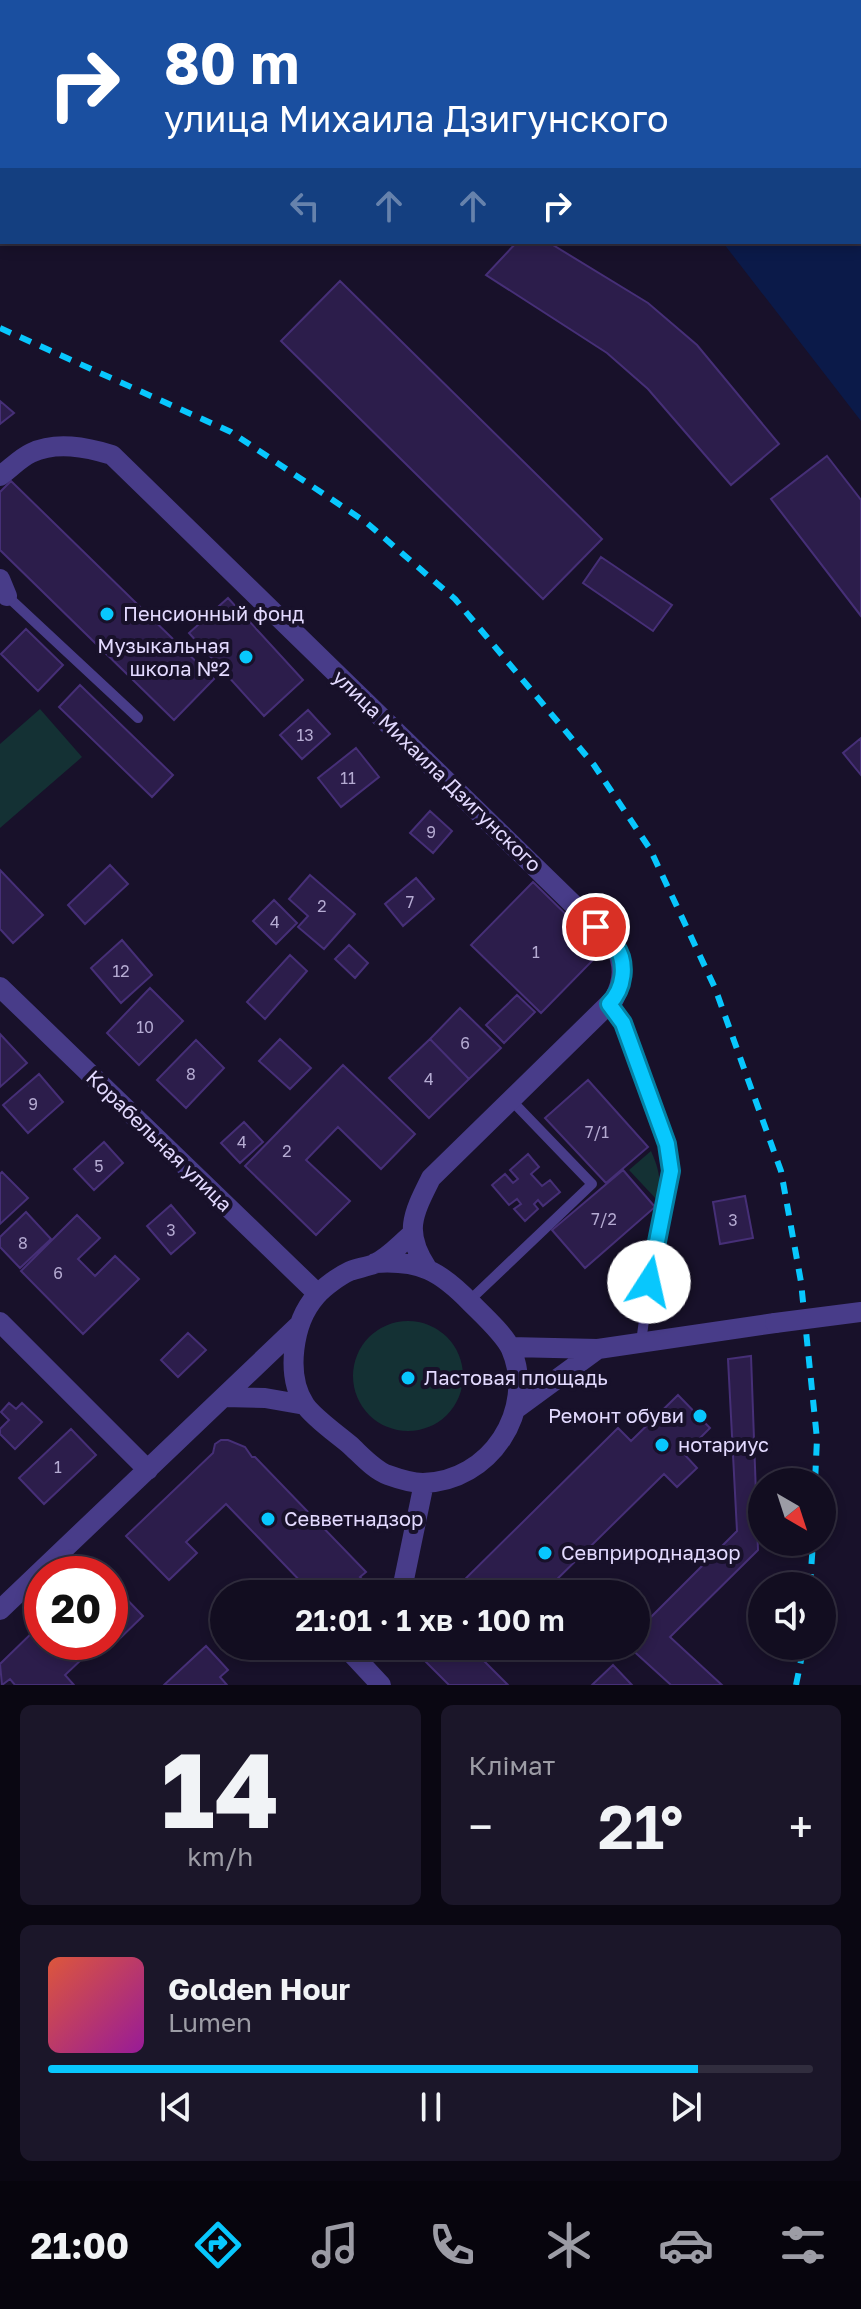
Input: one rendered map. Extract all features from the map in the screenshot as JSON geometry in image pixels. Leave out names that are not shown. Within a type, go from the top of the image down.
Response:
[{"type":"street","name":"улица Михаила Дзигунского","points":[[0,476],[31,453],[58,446],[85,447],[112,455],[615,945],[622,961],[622,983],[609,1004],[431,1178],[417,1204],[412,1234]]},
{"type":"street","name":"Корабельная улица","points":[[0,987],[318,1294]]},
{"type":"street","points":[[375,1263],[412,1234],[416,1252],[427,1268]]},
{"type":"street","points":[[0,1610],[300,1324],[318,1294],[348,1272],[375,1263],[402,1261],[427,1268],[469,1301],[510,1347],[518,1377],[516,1409],[504,1438],[483,1462],[455,1477],[424,1483],[382,1473],[305,1405],[296,1379],[294,1351],[300,1324]]},
{"type":"street","points":[[510,1347],[598,1349],[861,1312]]},
{"type":"street","points":[[0,1322],[148,1470]]},
{"type":"street","points":[[516,1409],[598,1349]]},
{"type":"street","points":[[224,1397],[265,1398],[305,1405]]},
{"type":"street","points":[[404,1580],[424,1483]]},
{"type":"street","points":[[358,1660],[381,1685]]},
{"type":"lane","points":[[2,593],[138,718]]},
{"type":"lane","points":[[609,1004],[623,1023],[649,1090],[667,1144],[671,1171],[653,1256],[641,1342]]},
{"type":"lane","points":[[469,1301],[592,1184],[511,1100]]},
{"type":"green space","points":[[40,709],[82,757],[0,828],[0,744]]},
{"type":"green space","points":[[651,1151],[659,1176],[658,1201],[629,1170]]},
{"type":"green space","name":"Ластовая площадь","points":[[408,1321],[429,1325],[447,1337],[459,1355],[463,1376],[459,1397],[447,1415],[429,1427],[408,1431],[387,1427],[369,1415],[357,1397],[353,1376],[357,1355],[369,1337],[387,1325]]},
{"type":"water","points":[[724,244],[861,244],[861,421]]},
{"type":"building","points":[[515,244],[551,244],[648,303],[697,345],[779,444],[731,485],[648,389],[607,353],[486,275]]},
{"type":"building","points":[[340,281],[602,539],[543,599],[281,341]]},
{"type":"building","points":[[0,401],[14,413],[0,424]]},
{"type":"building","points":[[827,456],[861,500],[861,616],[771,499]]},
{"type":"building","name":"Пенсионный фонд","points":[[11,481],[214,679],[174,720],[0,550],[0,492]]},
{"type":"building","points":[[601,557],[672,605],[653,631],[583,583]]},
{"type":"building","name":"Музыкальная школа №2","points":[[228,598],[303,680],[264,716],[189,633]]},
{"type":"building","points":[[26,629],[63,665],[38,691],[1,654]]},
{"type":"building","points":[[80,685],[173,775],[152,797],[59,707]]},
{"type":"building","points":[[308,710],[330,734],[302,759],[280,735]]},
{"type":"building","points":[[861,738],[861,775],[843,753]]},
{"type":"building","points":[[356,748],[379,777],[341,807],[318,778]]},
{"type":"building","points":[[430,811],[452,831],[433,853],[410,833]]},
{"type":"building","points":[[110,865],[128,884],[85,924],[68,905]]},
{"type":"building","points":[[0,870],[43,915],[13,943],[0,929]]},
{"type":"building","points":[[310,875],[355,914],[324,949],[298,927],[308,916],[289,899]]},
{"type":"building","points":[[416,878],[434,899],[403,926],[385,904]]},
{"type":"building","points":[[533,882],[592,940],[594,959],[541,1013],[471,945]]},
{"type":"building","points":[[274,900],[297,923],[276,944],[253,921]]},
{"type":"building","points":[[122,940],[152,975],[121,1003],[91,968]]},
{"type":"building","points":[[349,945],[368,963],[355,978],[335,959]]},
{"type":"building","points":[[290,955],[307,971],[265,1019],[247,1002]]},
{"type":"building","points":[[150,988],[183,1021],[139,1065],[107,1033]]},
{"type":"building","points":[[517,995],[535,1012],[504,1043],[486,1025]]},
{"type":"building","points":[[460,1008],[501,1048],[469,1079],[430,1039]]},
{"type":"building","points":[[0,1034],[27,1063],[0,1087]]},
{"type":"building","points":[[280,1039],[311,1068],[290,1089],[259,1061]]},
{"type":"building","points":[[430,1039],[469,1079],[429,1118],[389,1078]]},
{"type":"building","points":[[196,1040],[224,1068],[186,1108],[157,1080]]},
{"type":"building","points":[[343,1065],[415,1134],[381,1169],[338,1127],[306,1160],[350,1201],[316,1235],[245,1166]]},
{"type":"building","points":[[39,1074],[63,1102],[28,1133],[3,1105]]},
{"type":"building","points":[[588,1080],[648,1147],[606,1183],[545,1118]]},
{"type":"building","points":[[244,1122],[263,1142],[240,1163],[221,1143]]},
{"type":"building","points":[[104,1142],[123,1163],[94,1190],[74,1169]]},
{"type":"building","points":[[528,1154],[539,1167],[531,1174],[542,1186],[550,1180],[560,1192],[543,1206],[538,1200],[534,1204],[538,1209],[525,1221],[514,1209],[521,1204],[517,1199],[509,1205],[492,1185],[505,1174],[513,1183],[518,1179],[510,1170]]},
{"type":"building","points":[[623,1170],[655,1207],[585,1268],[552,1230]]},
{"type":"building","points":[[2,1172],[28,1198],[0,1224],[0,1174]]},
{"type":"building","points":[[745,1196],[753,1238],[720,1244],[713,1202]]},
{"type":"building","points":[[171,1205],[195,1233],[171,1254],[147,1226]]},
{"type":"building","points":[[26,1212],[51,1239],[20,1268],[0,1247],[0,1237]]},
{"type":"building","points":[[77,1215],[100,1238],[78,1259],[95,1276],[115,1256],[139,1279],[83,1334],[21,1271]]},
{"type":"building","points":[[188,1333],[206,1350],[178,1377],[161,1360]]},
{"type":"building","points":[[751,1356],[755,1468],[748,1468],[748,1556],[752,1556],[670,1637],[722,1685],[671,1685],[643,1660],[650,1660],[650,1618],[737,1531],[728,1359]]},
{"type":"building","points":[[678,1395],[710,1428],[684,1454],[697,1468],[677,1487],[664,1474],[556,1580],[464,1580],[618,1428],[631,1441]]},
{"type":"building","points":[[9,1403],[16,1409],[22,1403],[42,1422],[15,1449],[0,1434],[0,1429],[9,1420],[1,1412]]},
{"type":"building","points":[[71,1429],[96,1455],[44,1504],[19,1478]]},
{"type":"building","points":[[228,1440],[245,1447],[366,1572],[360,1577],[363,1580],[299,1580],[226,1504],[186,1542],[197,1553],[169,1580],[126,1536],[213,1453],[215,1444]]},
{"type":"building","points":[[128,1601],[143,1616],[128,1631]]},
{"type":"building","points":[[24,1641],[24,1660],[81,1660],[65,1675],[74,1685],[15,1685],[10,1679],[2,1685],[0,1664]]},
{"type":"building","points":[[206,1646],[210,1650],[210,1660],[219,1660],[228,1670],[220,1677],[227,1685],[164,1685]]},
{"type":"building","points":[[424,1660],[483,1660],[508,1685],[449,1685]]},
{"type":"building","points":[[613,1665],[632,1685],[592,1685]]},
{"type":"railway","points":[[0,328],[231,432],[367,523],[455,599],[594,765],[650,849],[715,988],[781,1171],[801,1282],[817,1439],[816,1468]]},
{"type":"railway","points":[[811,1572],[812,1556]]},
{"type":"railway","points":[[796,1685],[801,1660]]},
{"type":"place","name":"Пенсионный фонд","points":[[107,614]]},
{"type":"place","name":"Музыкальная школа №2","points":[[246,657]]},
{"type":"place","name":"Ластовая площадь","points":[[408,1378]]},
{"type":"place","name":"Ремонт обуви","points":[[700,1416]]},
{"type":"place","name":"нотариус","points":[[662,1445]]},
{"type":"place","name":"Севветнадзор","points":[[268,1519]]},
{"type":"place","name":"Севприроднадзор","points":[[545,1553]]},
{"type":"route","points":[[596,927],[615,945],[622,961],[622,983],[609,1004],[623,1023],[667,1144],[671,1171],[649,1282]]}]
